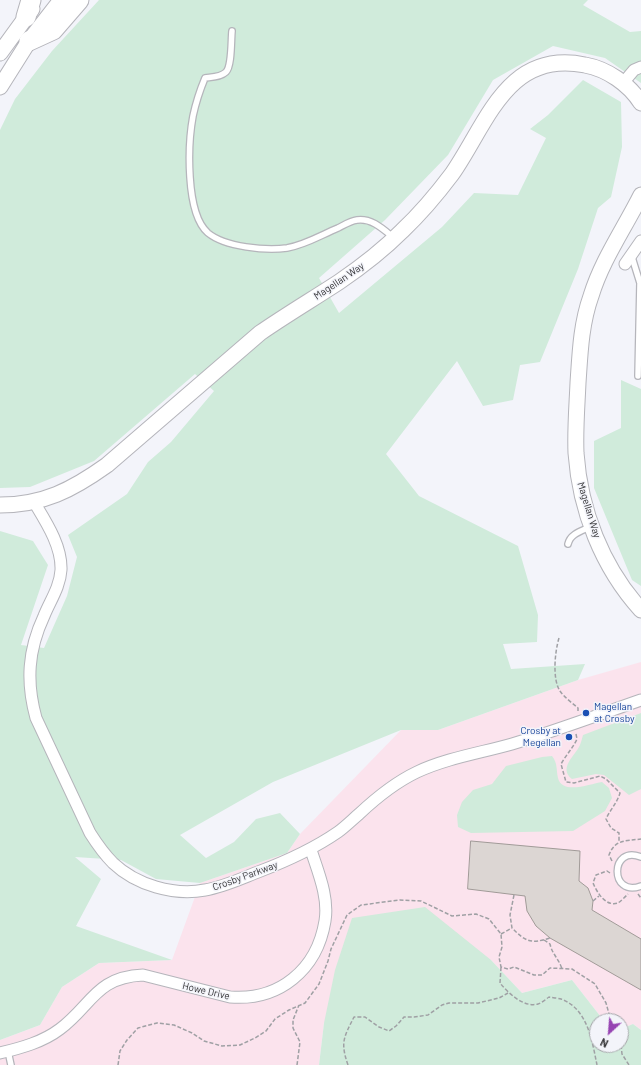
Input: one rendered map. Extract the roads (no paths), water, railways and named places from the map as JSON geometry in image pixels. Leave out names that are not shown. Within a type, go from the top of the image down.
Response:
[{"type":"highway","points":[[29,41],[53,30],[79,0]]},
{"type":"street","points":[[0,52],[28,8],[38,0]]},
{"type":"street","points":[[0,87],[29,41],[61,0]]},
{"type":"street","name":"Magellan Way","points":[[0,505],[17,505],[54,496],[89,478],[260,333],[286,314],[351,274],[394,239],[428,203],[452,174],[492,107],[515,80],[541,67],[561,63],[591,66],[602,70],[623,83],[641,103]]},
{"type":"street","points":[[623,83],[634,70],[641,67]]},
{"type":"street","name":"Magellan Way","points":[[641,195],[617,238],[590,298],[582,335],[577,401],[576,453],[580,482],[592,527],[604,556],[624,589],[641,610]]},
{"type":"street","points":[[625,264],[641,241]]},
{"type":"street","name":"Crosby Parkway","points":[[34,502],[54,539],[61,570],[56,591],[34,640],[31,657],[30,685],[36,718],[90,833],[101,850],[114,864],[126,873],[149,885],[174,891],[192,892],[225,885],[294,858],[310,850],[339,831],[391,788],[415,773],[446,761],[512,744],[641,700]]},
{"type":"street","points":[[624,589],[641,598]]},
{"type":"street","name":"Howe Drive","points":[[4,1052],[36,1042],[52,1035],[62,1028],[103,988],[122,978],[143,975],[230,997],[244,998],[282,987],[294,979],[305,968],[313,956],[325,921],[323,892],[310,850]]},
{"type":"lane","points":[[232,31],[229,68],[225,73],[205,78],[198,96],[193,117],[190,145],[190,180],[193,201],[203,226],[208,232],[216,237],[236,245],[258,248],[285,248],[298,245],[350,222],[358,220],[372,222],[382,228],[394,239]]},
{"type":"lane","points":[[631,254],[640,283],[638,376]]},
{"type":"lane","points":[[568,544],[569,539],[576,533],[592,527]]},
{"type":"lane","points":[[638,887],[624,885],[620,881],[616,871],[624,857],[634,855],[641,857]]},
{"type":"lane","points":[[4,1052],[11,1065]]},
{"type":"place","name":"Magellan at Crosby","points":[[586,713]]},
{"type":"place","name":"Crosby at Megellan","points":[[569,737]]}]
